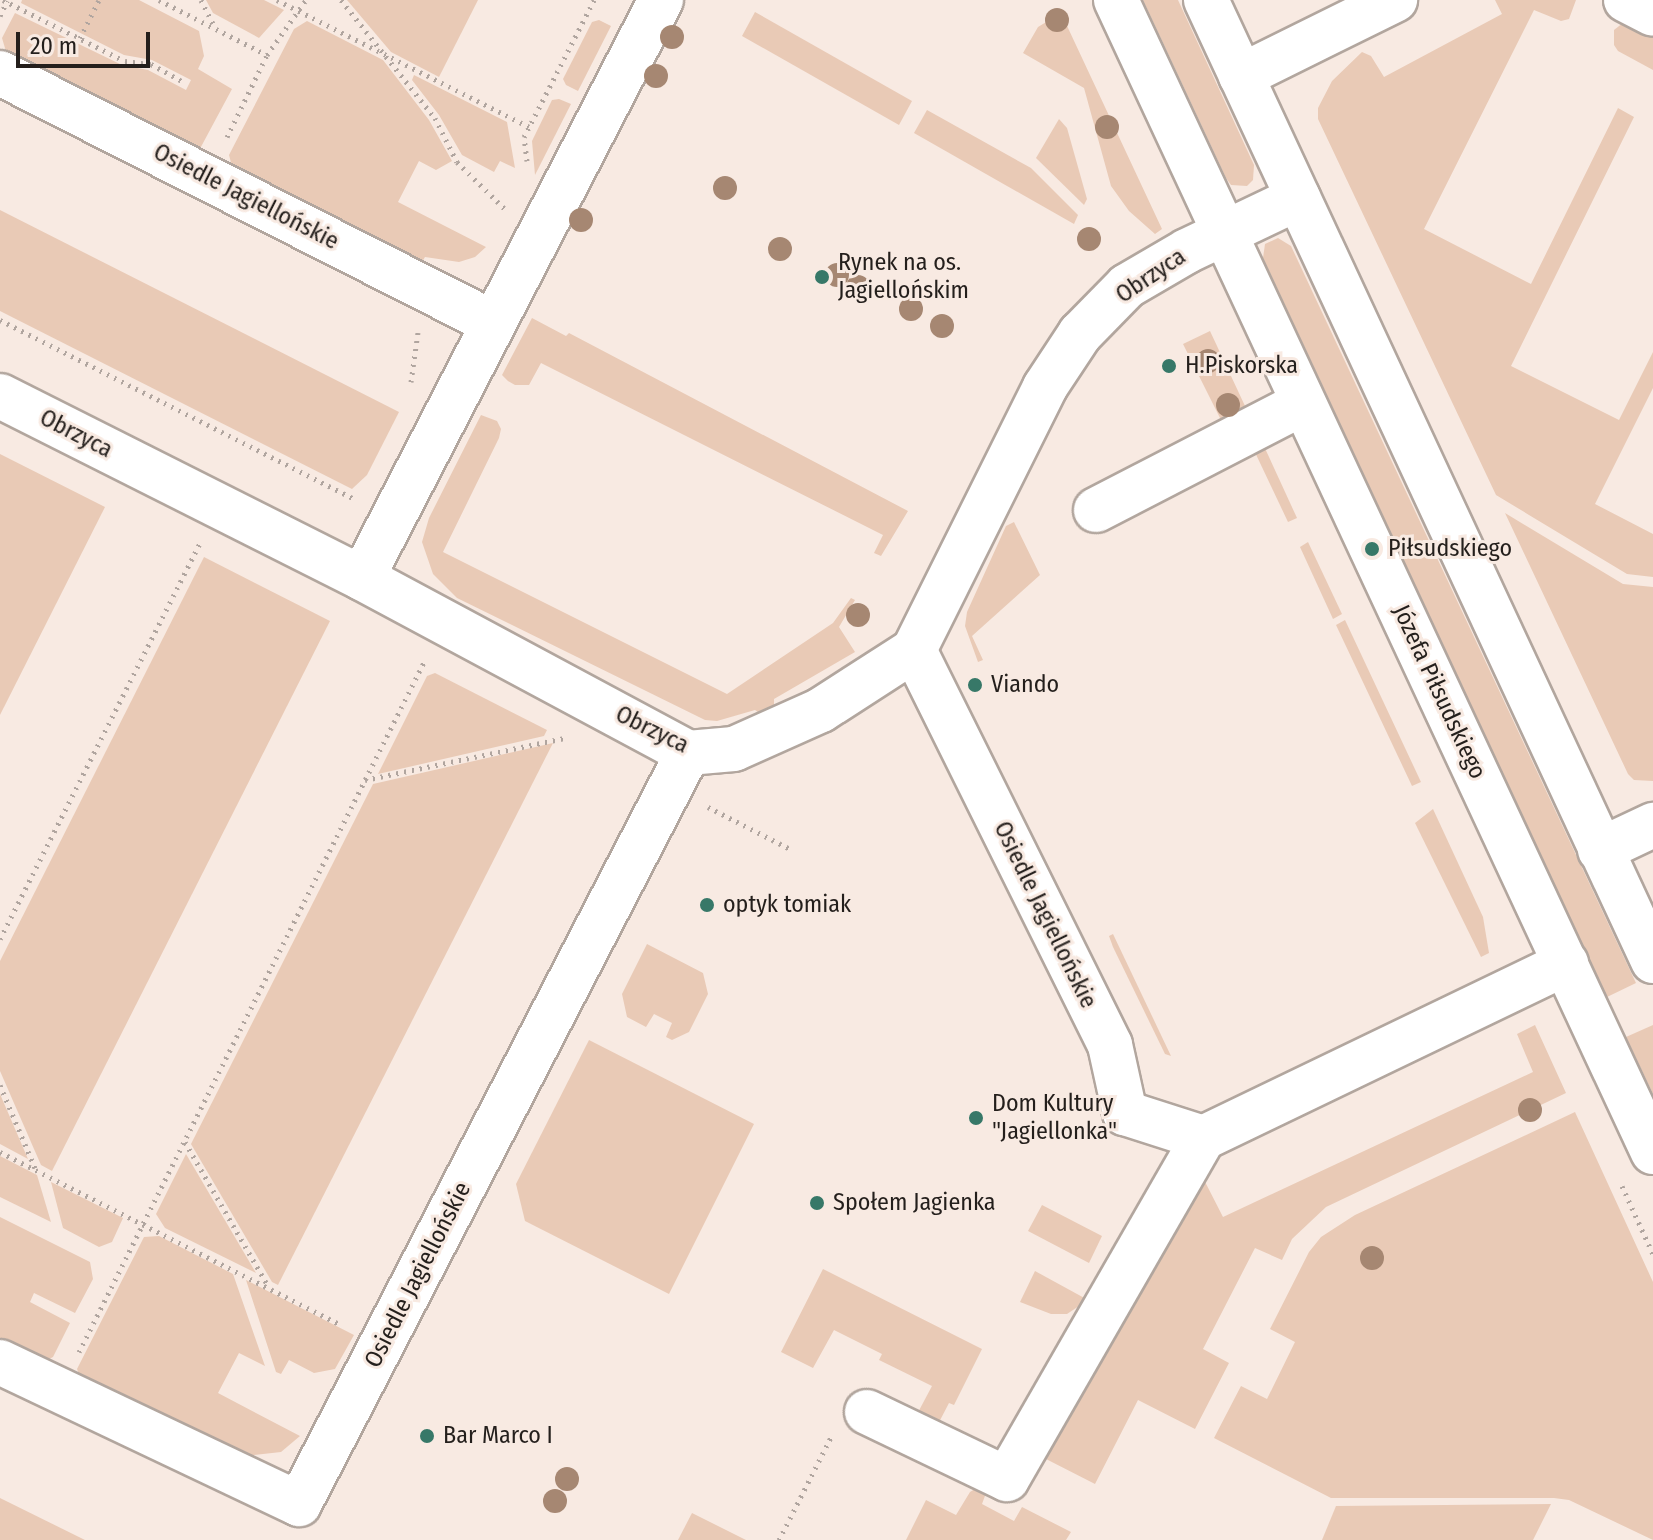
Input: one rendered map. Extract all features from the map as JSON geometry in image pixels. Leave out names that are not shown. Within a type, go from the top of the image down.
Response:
[{"type":"street","points":[[362,578],[493,323],[532,213],[661,0]]},
{"type":"street","name":"Józefa Piłsudskiego","points":[[1116,0],[1653,1152]]},
{"type":"street","points":[[1206,0],[1653,961]]},
{"type":"street","points":[[1241,76],[1395,0]]},
{"type":"street","points":[[1626,0],[1653,14]]},
{"type":"street","name":"Osiedle Jagiellońskie","points":[[0,73],[493,323]]},
{"type":"street","points":[[1224,233],[1298,198]]},
{"type":"street","name":"Obrzyca","points":[[1,398],[362,578],[688,753],[734,749],[821,710],[914,650],[1045,387],[1080,334],[1127,286],[1224,233]]},
{"type":"street","points":[[1096,510],[1303,403]]},
{"type":"street","name":"Osiedle Jagiellońskie","points":[[914,650],[1110,1045],[1125,1113],[1203,1138]]},
{"type":"street","name":"Osiedle Jagiellońskie","points":[[0,1362],[299,1504],[688,753]]},
{"type":"street","points":[[1600,850],[1653,825]]},
{"type":"street","points":[[867,1412],[1007,1479],[1203,1138],[1566,963]]},
{"type":"path","points":[[0,16],[6,0],[125,61],[151,64],[184,82]]},
{"type":"path","points":[[80,38],[99,0]]},
{"type":"path","points":[[159,0],[267,55]]},
{"type":"path","points":[[201,0],[215,28]]},
{"type":"path","points":[[277,0],[529,127]]},
{"type":"path","points":[[208,177],[267,55],[306,0]]},
{"type":"path","points":[[341,0],[435,118],[457,162],[532,213]]},
{"type":"path","points":[[532,213],[524,137],[594,0]]},
{"type":"path","points":[[0,320],[393,518]]},
{"type":"path","points":[[0,939],[219,506]]},
{"type":"path","points":[[59,1392],[425,659]]},
{"type":"path","points":[[365,780],[573,736]]},
{"type":"path","points":[[0,1085],[35,1169]]},
{"type":"path","points":[[184,1142],[269,1287]]},
{"type":"path","points":[[0,1152],[381,1346]]},
{"type":"path","points":[[779,1540],[848,1403],[867,1412]]},
{"type":"shaded area","points":[[22,0],[139,0],[199,31],[204,56],[198,69],[232,89],[195,158],[10,65],[2,38],[15,13],[122,65],[148,70],[186,90],[191,80],[152,60],[124,55],[21,3]]},
{"type":"shaded area","points":[[206,0],[264,0],[284,10],[259,38],[213,13]]},
{"type":"shaded area","points":[[347,0],[478,0],[439,77],[391,52]]},
{"type":"shaded area","points":[[1143,0],[1178,0],[1254,165],[1253,180],[1247,186],[1231,185],[1226,178]]},
{"type":"shaded area","points":[[1495,0],[1576,0],[1569,19],[1561,21],[1534,10],[1424,229],[1531,284],[1618,108],[1634,117],[1511,366],[1619,420],[1653,352],[1653,388],[1595,504],[1653,534],[1653,577],[1627,574],[1496,495],[1318,119],[1318,108],[1332,81],[1362,52],[1371,56],[1384,77],[1502,14]]},
{"type":"shaded area","points":[[755,12],[912,101],[899,125],[742,36]]},
{"type":"shaded area","points":[[1061,13],[1162,229],[1155,234],[1129,211],[1111,186],[1084,88],[1023,53],[1038,27]]},
{"type":"shaded area","points":[[1628,19],[1653,32],[1653,70],[1618,51],[1614,45],[1614,30]]},
{"type":"shaded area","points":[[599,20],[611,26],[578,91],[566,85],[563,79],[592,22]]},
{"type":"shaded area","points":[[307,21],[383,60],[429,120],[452,161],[436,170],[419,161],[398,202],[486,247],[475,257],[459,262],[425,257],[417,270],[235,178],[229,155],[294,29]]},
{"type":"shaded area","points":[[414,75],[507,122],[515,168],[500,161],[494,172],[462,155],[439,115],[412,80]]},
{"type":"shaded area","points":[[559,99],[571,104],[535,175],[532,141],[552,100]]},
{"type":"shaded area","points":[[927,110],[1031,168],[1078,215],[1074,224],[914,133]]},
{"type":"shaded area","points":[[1059,119],[1067,128],[1087,199],[1084,205],[1036,158]]},
{"type":"shaded area","points":[[0,210],[399,412],[367,475],[352,489],[0,311]]},
{"type":"shaded area","points":[[1278,238],[1291,246],[1636,983],[1607,997],[1263,258],[1265,244]]},
{"type":"shaded area","points":[[532,318],[566,336],[569,333],[908,511],[881,556],[874,553],[883,535],[541,363],[529,385],[515,385],[502,375]]},
{"type":"shaded area","points":[[1210,331],[1252,421],[1224,426],[1183,344]]},
{"type":"shaded area","points":[[481,415],[497,421],[501,429],[499,438],[443,552],[727,694],[833,623],[851,598],[855,600],[839,627],[855,652],[774,699],[774,716],[768,719],[755,710],[717,721],[705,720],[457,598],[433,574],[422,542],[429,518]]},
{"type":"shaded area","points":[[1263,444],[1297,518],[1288,522],[1252,446]]},
{"type":"shaded area","points":[[0,454],[105,507],[0,715]]},
{"type":"shaded area","points":[[1505,513],[1623,584],[1653,587],[1653,781],[1634,780],[1628,774]]},
{"type":"shaded area","points":[[1014,522],[1040,575],[972,636],[983,660],[978,662],[965,626],[967,612],[1006,526]]},
{"type":"shaded area","points":[[1308,542],[1342,614],[1333,619],[1300,547]]},
{"type":"shaded area","points":[[204,557],[330,621],[52,1171],[41,1165],[0,1071],[0,961]]},
{"type":"shaded area","points":[[1345,620],[1421,782],[1412,786],[1336,625]]},
{"type":"shaded area","points":[[435,673],[547,730],[544,736],[378,774],[427,676]]},
{"type":"shaded area","points":[[553,743],[278,1285],[272,1282],[191,1144],[373,784]]},
{"type":"shaded area","points":[[1433,809],[1483,917],[1489,953],[1481,957],[1415,823]]},
{"type":"shaded area","points":[[1113,934],[1171,1056],[1165,1054],[1113,947],[1109,936]]},
{"type":"shaded area","points":[[647,944],[703,973],[708,994],[689,1032],[672,1040],[666,1037],[672,1023],[654,1014],[646,1027],[627,1017],[622,994]]},
{"type":"shaded area","points":[[1535,1025],[1566,1093],[1326,1207],[1292,1239],[1282,1260],[1255,1248],[1203,1349],[1229,1363],[1195,1429],[1138,1400],[1095,1484],[1046,1459],[1200,1172],[1223,1217],[1533,1072],[1517,1034]]},
{"type":"shaded area","points":[[1653,1025],[1653,1094],[1626,1037]]},
{"type":"shaded area","points":[[589,1040],[754,1124],[669,1294],[525,1221],[516,1184]]},
{"type":"shaded area","points":[[0,1094],[28,1159],[0,1144]]},
{"type":"shaded area","points":[[1575,1112],[1653,1282],[1653,1540],[1569,1500],[1554,1498],[1331,1498],[1214,1438],[1241,1386],[1267,1399],[1295,1342],[1270,1329],[1309,1252],[1321,1237],[1355,1215]]},
{"type":"shaded area","points":[[186,1154],[256,1273],[165,1228],[156,1214]]},
{"type":"shaded area","points":[[0,1156],[37,1175],[51,1222],[0,1197]]},
{"type":"shaded area","points":[[51,1182],[123,1218],[112,1242],[99,1247],[63,1228]]},
{"type":"shaded area","points":[[1042,1205],[1102,1236],[1089,1263],[1028,1231]]},
{"type":"shaded area","points":[[0,1217],[90,1262],[93,1279],[75,1313],[34,1293],[30,1302],[70,1323],[53,1357],[34,1367],[0,1350]]},
{"type":"shaded area","points":[[159,1236],[233,1274],[265,1366],[239,1353],[218,1393],[300,1436],[281,1452],[254,1455],[254,1472],[87,1394],[77,1369],[144,1237]]},
{"type":"shaded area","points":[[823,1269],[982,1349],[954,1405],[949,1403],[936,1428],[915,1418],[932,1386],[879,1360],[882,1354],[834,1330],[813,1368],[781,1352]]},
{"type":"shaded area","points":[[1035,1271],[1088,1300],[1067,1314],[1051,1314],[1020,1302]]},
{"type":"shaded area","points":[[246,1280],[354,1335],[335,1369],[314,1373],[289,1360],[281,1374],[276,1372]]},
{"type":"shaded area","points":[[978,1487],[986,1493],[982,1504],[1014,1521],[1022,1507],[1071,1532],[1066,1540],[906,1540],[926,1500],[956,1515],[970,1492]]},
{"type":"shaded area","points":[[0,1498],[85,1540],[0,1540]]},
{"type":"shaded area","points":[[1551,1504],[1533,1540],[1322,1540],[1336,1506]]},
{"type":"shaded area","points":[[692,1513],[746,1540],[678,1540]]},
{"type":"place","name":"Rynek na os. Jagiellońskim","points":[[822,277]]},
{"type":"place","name":"H.Piskorska","points":[[1169,366]]},
{"type":"place","name":"Piłsudskiego","points":[[1372,549]]},
{"type":"place","name":"Viando","points":[[975,685]]},
{"type":"place","name":"optyk tomiak","points":[[707,905]]},
{"type":"place","name":"Dom Kultury \"Jagiellonka\"","points":[[976,1118]]},
{"type":"place","name":"Społem Jagienka","points":[[817,1203]]},
{"type":"place","name":"Bar Marco I","points":[[427,1436]]}]
